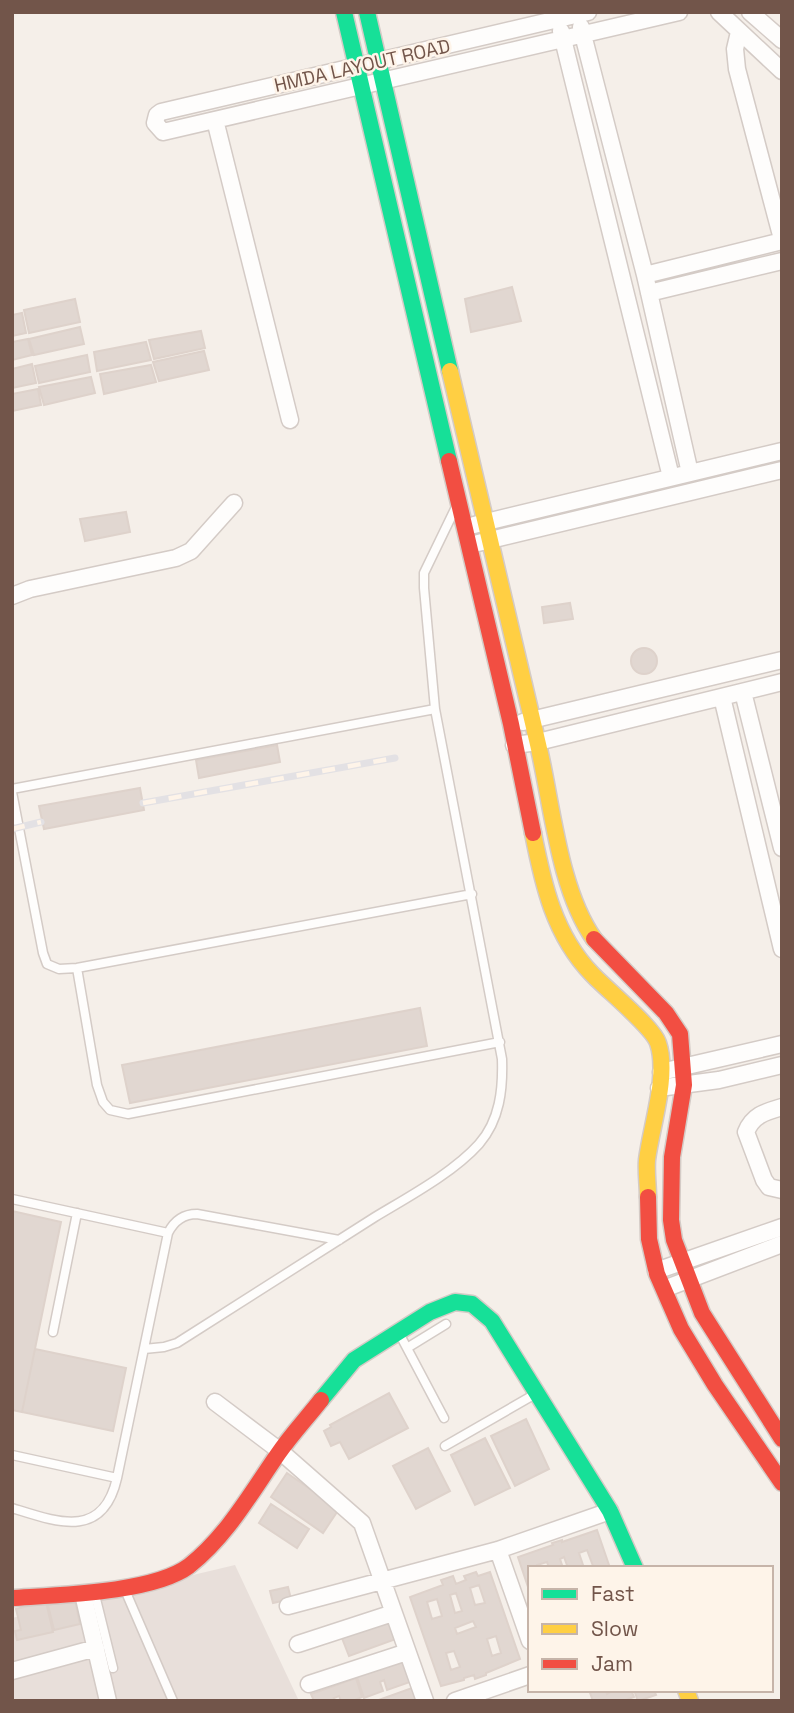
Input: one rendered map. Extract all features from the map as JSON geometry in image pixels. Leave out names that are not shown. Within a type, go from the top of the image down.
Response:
[{"type":"street","points":[[344,12],[511,724],[542,878],[563,935],[590,972],[634,1014],[658,1042],[660,1080],[647,1163],[649,1239],[656,1271],[681,1329],[708,1374],[762,1456],[779,1474]]},
{"type":"street","points":[[367,12],[533,720],[566,875],[583,922],[594,938],[666,1013],[680,1034],[684,1085],[672,1157],[671,1220],[674,1240],[702,1314],[782,1439]]},
{"type":"street","points":[[215,120],[680,12]]},
{"type":"street","points":[[719,12],[782,71]]},
{"type":"street","points":[[750,12],[782,40]]},
{"type":"street","points":[[583,13],[583,35],[643,267],[690,473]]},
{"type":"street","name":"HMDA LAYOUT ROAD","points":[[215,120],[163,132],[155,123],[157,115],[209,101],[583,13]]},
{"type":"street","points":[[558,19],[671,477]]},
{"type":"street","points":[[620,265],[643,267],[782,240],[737,69],[735,49],[739,32]]},
{"type":"street","points":[[209,101],[290,420]]},
{"type":"street","points":[[649,293],[782,261]]},
{"type":"street","points":[[465,528],[782,451]]},
{"type":"street","points":[[468,546],[782,470]]},
{"type":"street","points":[[12,596],[30,589],[176,558],[191,551],[234,503]]},
{"type":"street","points":[[511,724],[782,660]]},
{"type":"street","points":[[514,745],[538,742],[782,682]]},
{"type":"street","points":[[743,692],[782,848]]},
{"type":"street","points":[[722,697],[782,948]]},
{"type":"street","points":[[660,1080],[684,1067],[782,1044]]},
{"type":"street","points":[[660,1080],[684,1085],[782,1065]]},
{"type":"street","points":[[782,1107],[761,1113],[752,1121],[746,1132],[764,1180],[769,1187],[782,1189]]},
{"type":"street","points":[[656,1271],[782,1227]]},
{"type":"street","points":[[664,1289],[782,1244]]},
{"type":"street","points":[[12,1598],[89,1593],[124,1587],[156,1580],[187,1567],[227,1529],[280,1451],[354,1360],[430,1312],[455,1302],[472,1304],[492,1321],[610,1511],[634,1566]]},
{"type":"street","points":[[215,1402],[280,1451],[362,1523],[425,1701]]},
{"type":"street","points":[[762,1456],[782,1447]]},
{"type":"street","points":[[288,1606],[498,1550],[610,1511]]},
{"type":"street","points":[[498,1550],[528,1635]]},
{"type":"street","points":[[89,1593],[96,1648],[108,1701]]},
{"type":"street","points":[[298,1644],[393,1613]]},
{"type":"street","points":[[12,1671],[96,1648]]},
{"type":"street","points":[[309,1684],[407,1652]]},
{"type":"street","points":[[455,1701],[528,1676]]},
{"type":"lane","points":[[144,1349],[164,1348],[177,1342],[464,1159],[481,1142],[493,1121],[500,1100],[502,1080],[500,1042],[435,709],[424,573],[458,501]]},
{"type":"lane","points":[[435,709],[12,791],[46,962],[60,970],[77,968],[472,894]]},
{"type":"lane","points":[[77,968],[100,1094],[105,1106],[118,1114],[500,1042]]},
{"type":"lane","points":[[12,1199],[168,1233]]},
{"type":"lane","points":[[52,1332],[77,1213]]},
{"type":"lane","points":[[12,1508],[67,1523],[87,1520],[105,1507],[115,1490],[168,1233],[177,1220],[197,1214],[339,1240]]},
{"type":"lane","points":[[407,1348],[446,1324]]},
{"type":"lane","points":[[397,1331],[444,1418]]},
{"type":"lane","points":[[445,1446],[537,1393]]},
{"type":"lane","points":[[12,1455],[117,1478]]},
{"type":"lane","points":[[124,1587],[173,1701]]},
{"type":"lane","points":[[89,1593],[113,1668]]},
{"type":"shaded area","points":[[235,1565],[299,1701],[12,1701],[12,1618]]},
{"type":"building","points":[[512,287],[521,321],[471,332],[465,299]]},
{"type":"building","points":[[75,299],[80,322],[29,333],[24,310]]},
{"type":"building","points":[[22,313],[26,333],[12,336],[12,315]]},
{"type":"building","points":[[80,327],[84,344],[34,355],[29,339]]},
{"type":"building","points":[[201,331],[205,348],[154,359],[149,340]]},
{"type":"building","points":[[28,339],[32,355],[12,360],[12,342]]},
{"type":"building","points":[[146,342],[151,360],[97,371],[94,352]]},
{"type":"building","points":[[204,351],[209,370],[159,381],[153,362]]},
{"type":"building","points":[[87,355],[90,372],[39,383],[35,366]]},
{"type":"building","points":[[32,364],[36,383],[12,388],[12,369]]},
{"type":"building","points":[[151,365],[156,382],[104,394],[100,374]]},
{"type":"building","points":[[91,377],[95,393],[44,405],[39,387]]},
{"type":"building","points":[[38,389],[41,405],[12,411],[12,394]]},
{"type":"building","points":[[126,512],[130,532],[85,541],[80,519]]},
{"type":"building","points":[[570,603],[573,619],[544,623],[542,607]]},
{"type":"building","points":[[644,648],[654,651],[657,661],[654,671],[644,674],[634,671],[631,661],[634,651]]},
{"type":"building","points":[[277,745],[280,762],[199,778],[196,760]]},
{"type":"building","points":[[140,788],[144,810],[44,829],[39,806]]},
{"type":"building","points":[[420,1008],[427,1046],[130,1103],[122,1065]]},
{"type":"building","points":[[12,1211],[61,1222],[22,1412],[12,1410]]},
{"type":"building","points":[[35,1349],[126,1368],[113,1431],[22,1412]]},
{"type":"building","points":[[389,1393],[408,1428],[349,1459],[340,1442],[331,1446],[324,1431],[331,1427],[330,1425]]},
{"type":"building","points":[[526,1419],[549,1469],[515,1486],[491,1436]]},
{"type":"building","points":[[485,1438],[510,1488],[475,1505],[451,1455]]},
{"type":"building","points":[[428,1448],[450,1491],[416,1509],[393,1466]]},
{"type":"building","points":[[287,1473],[339,1509],[323,1533],[271,1497]]},
{"type":"building","points":[[271,1504],[309,1529],[297,1548],[259,1523]]},
{"type":"building","points":[[597,1530],[609,1566],[593,1566],[587,1550],[579,1553],[583,1566],[567,1566],[564,1557],[560,1559],[562,1566],[548,1566],[547,1562],[528,1566],[528,1587],[518,1557],[553,1545],[552,1543]]},
{"type":"building","points":[[476,1572],[478,1576],[490,1572],[520,1659],[475,1679],[474,1675],[441,1686],[410,1597],[443,1585],[441,1580],[453,1576],[456,1584],[466,1580],[464,1576]],"holes":[[[479,1585],[485,1603],[475,1605],[470,1588]],[[456,1593],[462,1611],[455,1613],[450,1595]],[[437,1599],[442,1616],[432,1619],[427,1602]],[[473,1621],[476,1627],[457,1634],[455,1628]],[[496,1636],[501,1653],[492,1656],[487,1639]],[[454,1651],[460,1667],[451,1670],[446,1653]]]},
{"type":"building","points":[[288,1587],[291,1599],[273,1603],[270,1591]]},
{"type":"building","points":[[75,1600],[80,1624],[54,1630],[48,1605]]},
{"type":"building","points":[[46,1602],[53,1632],[17,1640],[15,1631],[21,1630],[16,1609]]},
{"type":"building","points":[[389,1621],[396,1639],[349,1656],[342,1638]]},
{"type":"building","points":[[401,1658],[410,1682],[387,1690],[384,1680],[380,1682],[383,1691],[364,1698],[356,1674]]},
{"type":"building","points":[[356,1678],[362,1697],[353,1701],[341,1701],[339,1696],[334,1698],[336,1701],[314,1701],[311,1694]]},
{"type":"building","points":[[412,1688],[416,1701],[376,1701]]},
{"type":"building","points":[[590,1692],[632,1692],[634,1697],[623,1701],[593,1701]]},
{"type":"building","points":[[635,1692],[655,1692],[656,1695],[638,1701]]},
{"type":"railway","points":[[143,803],[395,758]]},
{"type":"railway","points":[[12,829],[41,822]]},
{"type":"traffic: fast","points":[[344,12],[449,461]]},
{"type":"traffic: fast","points":[[367,12],[450,371]]},
{"type":"traffic: fast","points":[[321,1400],[354,1360],[430,1312],[455,1302],[472,1304],[492,1321],[610,1511],[634,1566]]},
{"type":"traffic: slow","points":[[450,371],[537,740],[564,870],[572,895],[594,939]]},
{"type":"traffic: slow","points":[[533,833],[546,890],[568,943],[592,974],[639,1018],[658,1043],[661,1070],[647,1160],[648,1197]]},
{"type":"traffic: slow","points":[[687,1692],[690,1701]]},
{"type":"traffic: jam","points":[[449,461],[511,724],[533,833]]},
{"type":"traffic: jam","points":[[594,939],[666,1013],[680,1034],[684,1085],[672,1157],[671,1220],[674,1240],[702,1313],[782,1439]]},
{"type":"traffic: jam","points":[[648,1197],[649,1239],[657,1274],[681,1329],[715,1385],[782,1483]]},
{"type":"traffic: jam","points":[[12,1598],[78,1594],[129,1587],[173,1575],[189,1566],[227,1528],[283,1447],[321,1400]]}]
